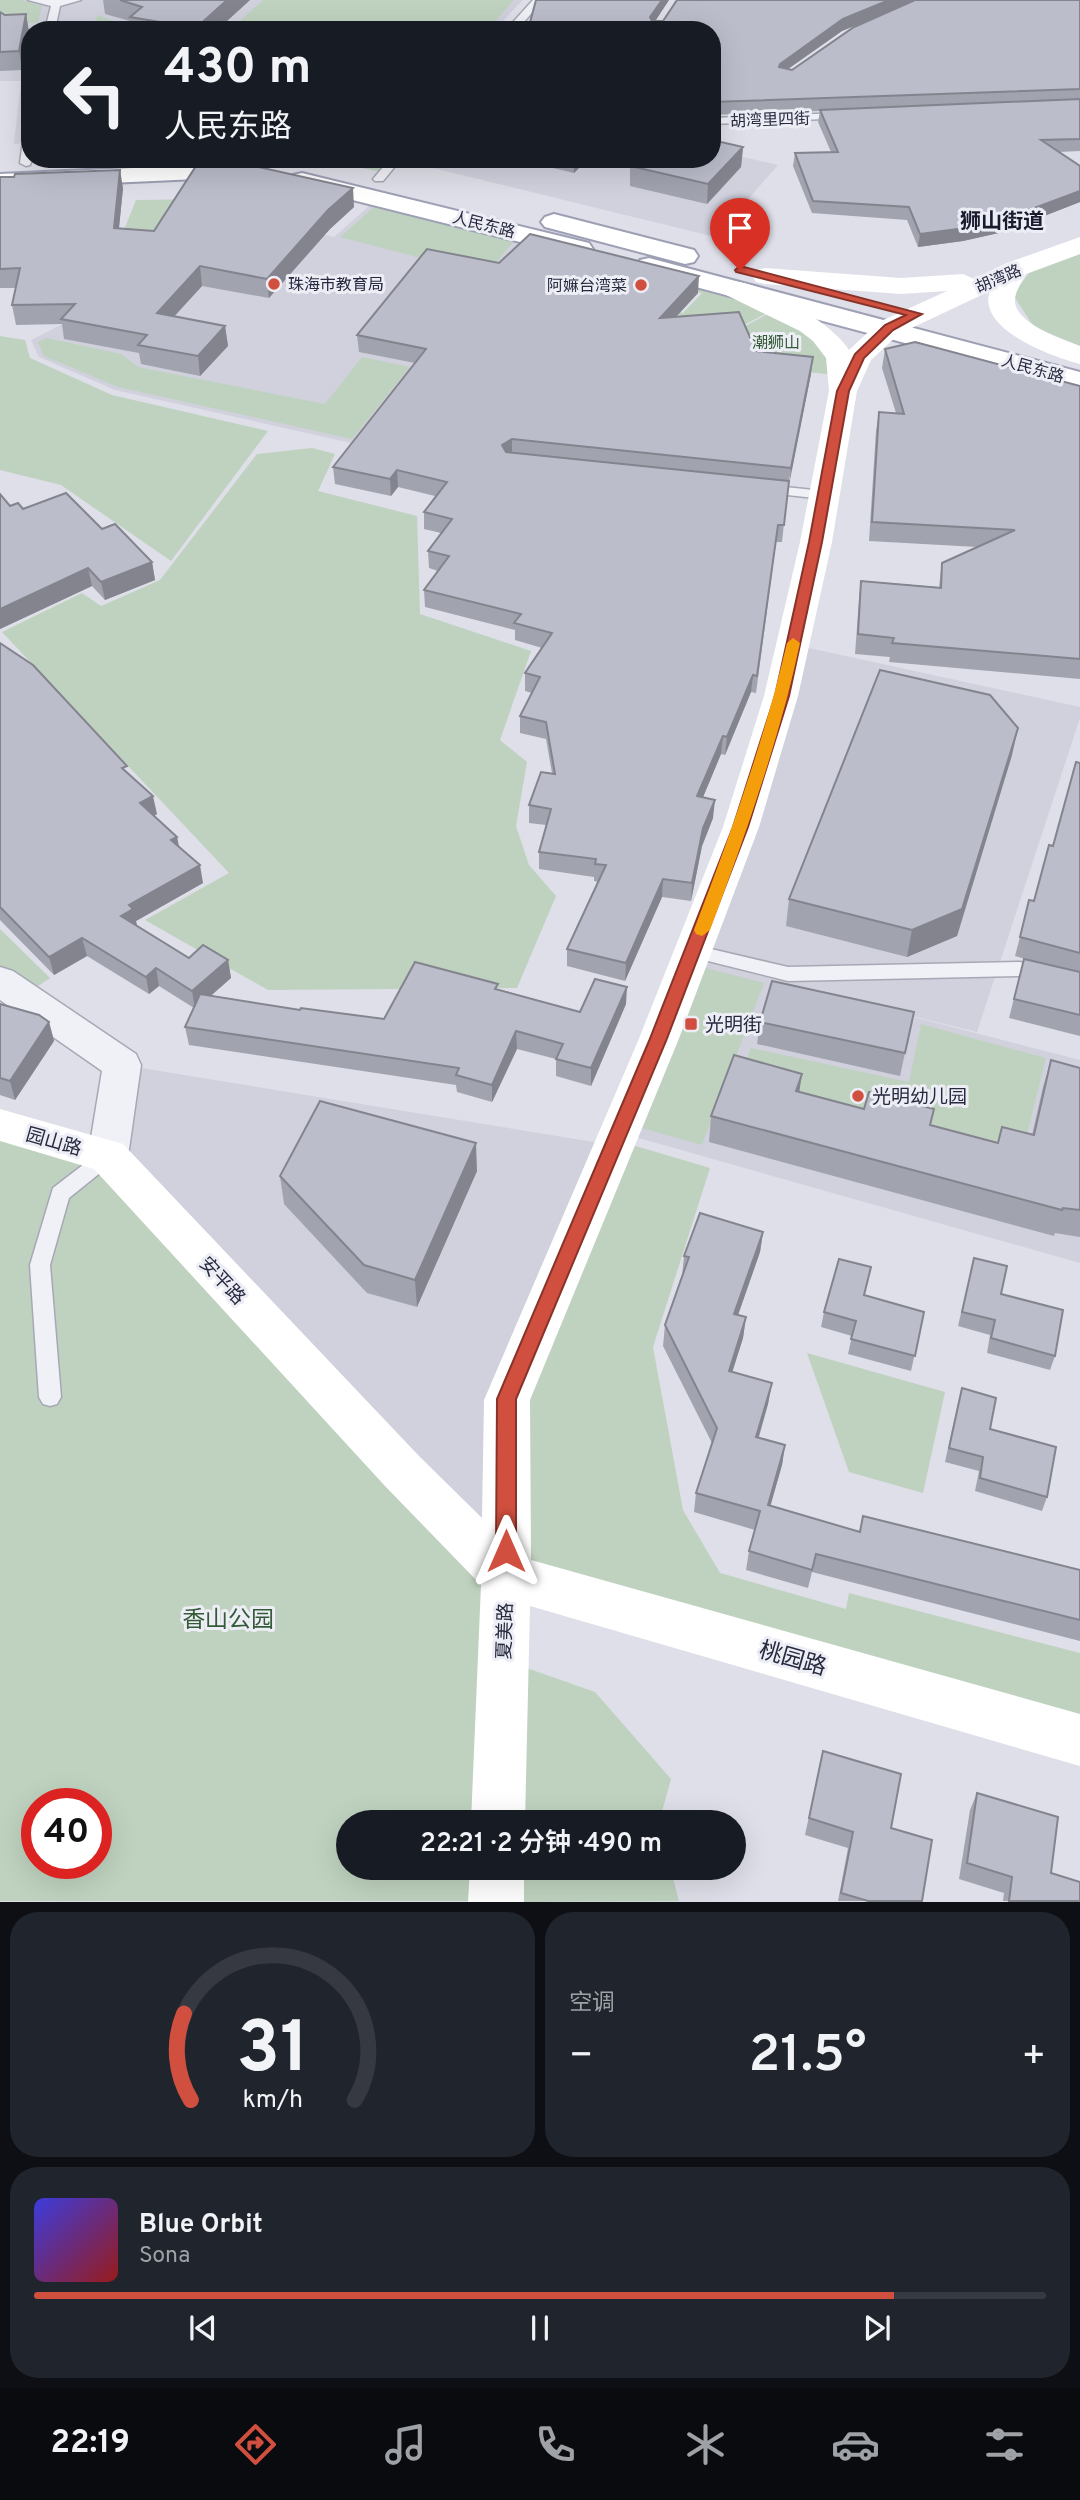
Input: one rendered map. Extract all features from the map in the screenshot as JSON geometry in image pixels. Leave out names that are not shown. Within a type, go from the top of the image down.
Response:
[{"type":"street","points":[[0,164],[21,163]]},
{"type":"street","name":"人民东路","points":[[279,170],[889,328],[1080,381]]},
{"type":"street","name":"人民东路","points":[[0,181],[279,170],[379,178],[1080,358]]},
{"type":"street","name":"胡湾路","points":[[917,314],[1080,245]]},
{"type":"street","points":[[765,276],[844,284],[913,286],[946,285],[1016,270]]},
{"type":"street","points":[[1016,270],[1002,294],[1005,314],[1026,332],[1080,358]]},
{"type":"street","points":[[733,288],[779,309],[829,341],[840,358],[843,391]]},
{"type":"street","name":"夏美路","points":[[498,1810],[506,1576],[507,1399],[694,951],[741,827],[782,696],[843,391],[859,356],[889,328],[917,314]]},
{"type":"street","points":[[0,981],[122,1065],[108,1156]]},
{"type":"street","name":"园山路","points":[[0,1125],[108,1156]]},
{"type":"street","name":"安平路","points":[[108,1156],[392,1461],[506,1576]]},
{"type":"street","name":"桃园路","points":[[506,1576],[1080,1740]]},
{"type":"street","points":[[496,1902],[497,1880]]},
{"type":"lane","points":[[33,0],[56,4],[76,0]]},
{"type":"lane","points":[[519,21],[538,0]]},
{"type":"lane","points":[[53,21],[56,4]]},
{"type":"lane","name":"胡湾里四街","points":[[721,121],[848,116]]},
{"type":"lane","points":[[379,178],[388,168]]},
{"type":"lane","points":[[756,488],[824,495]]},
{"type":"lane","points":[[694,951],[788,974],[1020,969],[1080,984]]},
{"type":"lane","points":[[50,1397],[40,1265],[60,1195],[108,1156]]},
{"type":"shaded area","points":[[0,0],[523,0],[503,21],[21,21],[21,81],[0,81]]},
{"type":"shaded area","points":[[21,81],[21,144],[14,144]]},
{"type":"shaded area","points":[[721,152],[778,165],[715,237],[434,168],[721,168]]},
{"type":"shaded area","points":[[378,198],[525,235],[356,444],[115,390],[39,357],[31,340],[267,221],[334,237]]},
{"type":"shaded area","points":[[795,645],[1080,707],[1080,718],[977,1032],[875,1007],[1080,1060],[1080,1263],[621,1133]]},
{"type":"shaded area","points":[[123,1065],[612,1145],[505,1574],[109,1156]]},
{"type":"green space","points":[[0,0],[22,0],[42,6],[38,21],[0,22]]},
{"type":"green space","points":[[263,0],[514,0],[495,21],[240,21]]},
{"type":"green space","points":[[97,15],[114,21],[96,21]]},
{"type":"green space","points":[[218,199],[166,242],[118,245],[136,200]]},
{"type":"green space","points":[[381,201],[518,236],[486,275],[340,237]]},
{"type":"green space","points":[[1080,254],[1080,346],[1034,327],[1013,295],[1029,273]]},
{"type":"green space","points":[[585,262],[727,289],[771,311],[742,326],[615,336],[646,303],[683,313],[702,293]]},
{"type":"green space","name":"潮·狮山","points":[[775,310],[818,340],[836,375],[759,367],[740,329]]},
{"type":"green space","points":[[0,336],[25,340],[30,358],[112,395],[268,431],[171,561],[61,485],[0,470]]},
{"type":"green space","points":[[47,338],[121,354],[138,367],[325,404],[362,357],[410,367],[352,439],[118,387],[44,356],[38,342]]},
{"type":"green space","points":[[312,448],[335,454],[318,491],[417,516],[420,614],[531,651],[500,740],[527,762],[516,826],[529,865],[556,896],[517,988],[268,990],[145,920],[229,873],[2,632],[82,593],[101,606],[160,580],[257,454]]},
{"type":"green space","points":[[0,929],[50,978],[28,993],[0,973]]},
{"type":"green space","points":[[698,966],[764,983],[702,1145],[631,1125]]},
{"type":"green space","points":[[921,1024],[1046,1058],[1022,1155],[738,1080],[751,1048],[909,1082]]},
{"type":"green space","name":"香山公园","points":[[0,1129],[104,1160],[503,1577],[496,1810],[336,1810],[336,1880],[494,1880],[493,1901],[0,1901]]},
{"type":"green space","points":[[629,1144],[710,1168],[653,1347],[683,1510],[720,1573],[846,1609],[849,1593],[1080,1653],[1080,1723],[521,1565],[522,1402]]},
{"type":"green space","points":[[807,1353],[945,1392],[923,1493],[849,1472]]},
{"type":"green space","points":[[518,1665],[595,1692],[671,1779],[662,1810],[516,1810]]},
{"type":"green space","points":[[516,1880],[673,1880],[679,1901],[515,1902]]},
{"type":"building","points":[[120,0],[227,0],[204,21],[154,21],[130,17],[142,7]]},
{"type":"building","points":[[536,0],[662,0],[650,17],[652,21],[530,21]]},
{"type":"building","points":[[677,0],[889,0],[843,19],[780,64],[779,67],[792,70],[854,27],[915,0],[1080,0],[1080,89],[721,102],[721,21],[663,21]]},
{"type":"building","points":[[0,12],[5,15],[26,14],[25,21],[21,21],[19,51],[0,52]]},
{"type":"building","points":[[1080,99],[1080,139],[1041,140],[1080,166],[1080,191],[1005,219],[965,228],[920,234],[909,207],[813,201],[795,153],[838,152],[820,110]]},
{"type":"building","points":[[721,142],[743,147],[708,184],[639,168],[721,168]]},
{"type":"building","points":[[195,168],[263,168],[353,188],[328,210],[267,279],[200,266],[157,313],[225,326],[198,356],[138,345],[147,335],[61,319],[75,304],[12,305],[20,268],[0,269],[0,177],[14,177],[15,174],[120,170],[114,228],[154,231]]},
{"type":"building","points":[[530,234],[699,276],[660,318],[739,312],[756,351],[813,357],[791,468],[512,439],[502,445],[506,452],[789,481],[784,525],[778,525],[757,676],[753,675],[727,737],[723,736],[697,796],[715,800],[703,828],[692,883],[663,879],[626,963],[567,949],[606,865],[595,864],[596,859],[539,852],[551,809],[529,805],[541,772],[555,774],[546,722],[520,716],[540,677],[525,673],[552,633],[514,623],[521,614],[424,590],[449,556],[428,551],[452,519],[424,512],[447,482],[397,470],[390,479],[333,467],[426,349],[357,335],[427,249],[499,263]]},
{"type":"building","points":[[915,342],[1080,386],[1080,659],[892,643],[894,638],[858,634],[861,581],[941,588],[942,563],[1015,530],[872,522],[879,412],[904,414],[885,349]]},
{"type":"building","points":[[66,493],[102,529],[115,524],[152,562],[101,582],[88,568],[0,609],[0,494],[10,506],[18,503],[23,509]]},
{"type":"building","points":[[0,643],[33,665],[127,766],[122,768],[153,796],[140,803],[177,837],[171,840],[200,865],[129,905],[133,909],[121,916],[189,958],[203,945],[228,960],[192,991],[156,968],[146,977],[82,938],[49,957],[0,907]]},
{"type":"building","points":[[880,670],[990,695],[1018,728],[962,909],[912,930],[789,899]]},
{"type":"building","points":[[1076,762],[1080,763],[1080,953],[1020,937],[1029,900],[1034,901],[1049,845],[1053,846]]},
{"type":"building","points":[[1024,959],[1080,972],[1080,1015],[1014,999]]},
{"type":"building","points":[[415,962],[498,984],[495,989],[580,1012],[595,979],[627,987],[591,1068],[556,1059],[563,1044],[516,1031],[492,1085],[456,1075],[459,1068],[185,1027],[200,994],[300,1010],[384,1019]]},
{"type":"building","points":[[772,981],[914,1012],[905,1053],[760,1022]]},
{"type":"building","points":[[0,1004],[39,1015],[49,1022],[10,1081],[0,1078]]},
{"type":"building","points":[[734,1055],[802,1074],[796,1091],[864,1109],[869,1092],[934,1109],[930,1125],[998,1143],[1002,1127],[1034,1135],[1051,1060],[1080,1068],[1080,1210],[1062,1210],[711,1116]]},
{"type":"building","points":[[320,1101],[476,1143],[415,1280],[364,1265],[280,1176]]},
{"type":"building","points":[[700,1213],[763,1232],[734,1314],[746,1317],[729,1371],[772,1383],[756,1437],[785,1445],[768,1505],[860,1532],[863,1516],[1080,1570],[1080,1620],[816,1554],[812,1570],[749,1551],[760,1511],[696,1493],[717,1428],[665,1325],[689,1257],[684,1256]]},
{"type":"building","points":[[974,1258],[1007,1266],[1001,1294],[1063,1310],[1055,1356],[991,1338],[995,1320],[962,1312]]},
{"type":"building","points":[[839,1259],[871,1267],[864,1295],[924,1312],[915,1356],[851,1339],[856,1321],[824,1312]]},
{"type":"building","points":[[962,1388],[996,1398],[990,1429],[1056,1447],[1047,1497],[980,1478],[983,1457],[949,1448]]},
{"type":"building","points":[[823,1751],[901,1774],[891,1828],[932,1840],[922,1901],[868,1901],[841,1893],[853,1832],[809,1818]]},
{"type":"building","points":[[977,1793],[1058,1817],[1051,1873],[1080,1882],[1080,1901],[1009,1901],[1012,1877],[967,1863]]},
{"type":"slow traffic","points":[[702,930],[741,827],[782,696],[793,643]]},
{"type":"place","name":"珠海市教育局","points":[[274,284]]},
{"type":"place","name":"阿嫲台湾菜","points":[[641,285]]},
{"type":"place","name":"光明街","points":[[691,1024]]},
{"type":"place","name":"光明幼儿园","points":[[858,1096]]},
{"type":"district","name":"狮山街道","points":[[1002,221]]},
{"type":"route","points":[[506,1551],[507,1399],[658,1041],[741,827],[782,696],[816,542],[843,391],[859,356],[889,328],[917,314],[740,270]]}]
